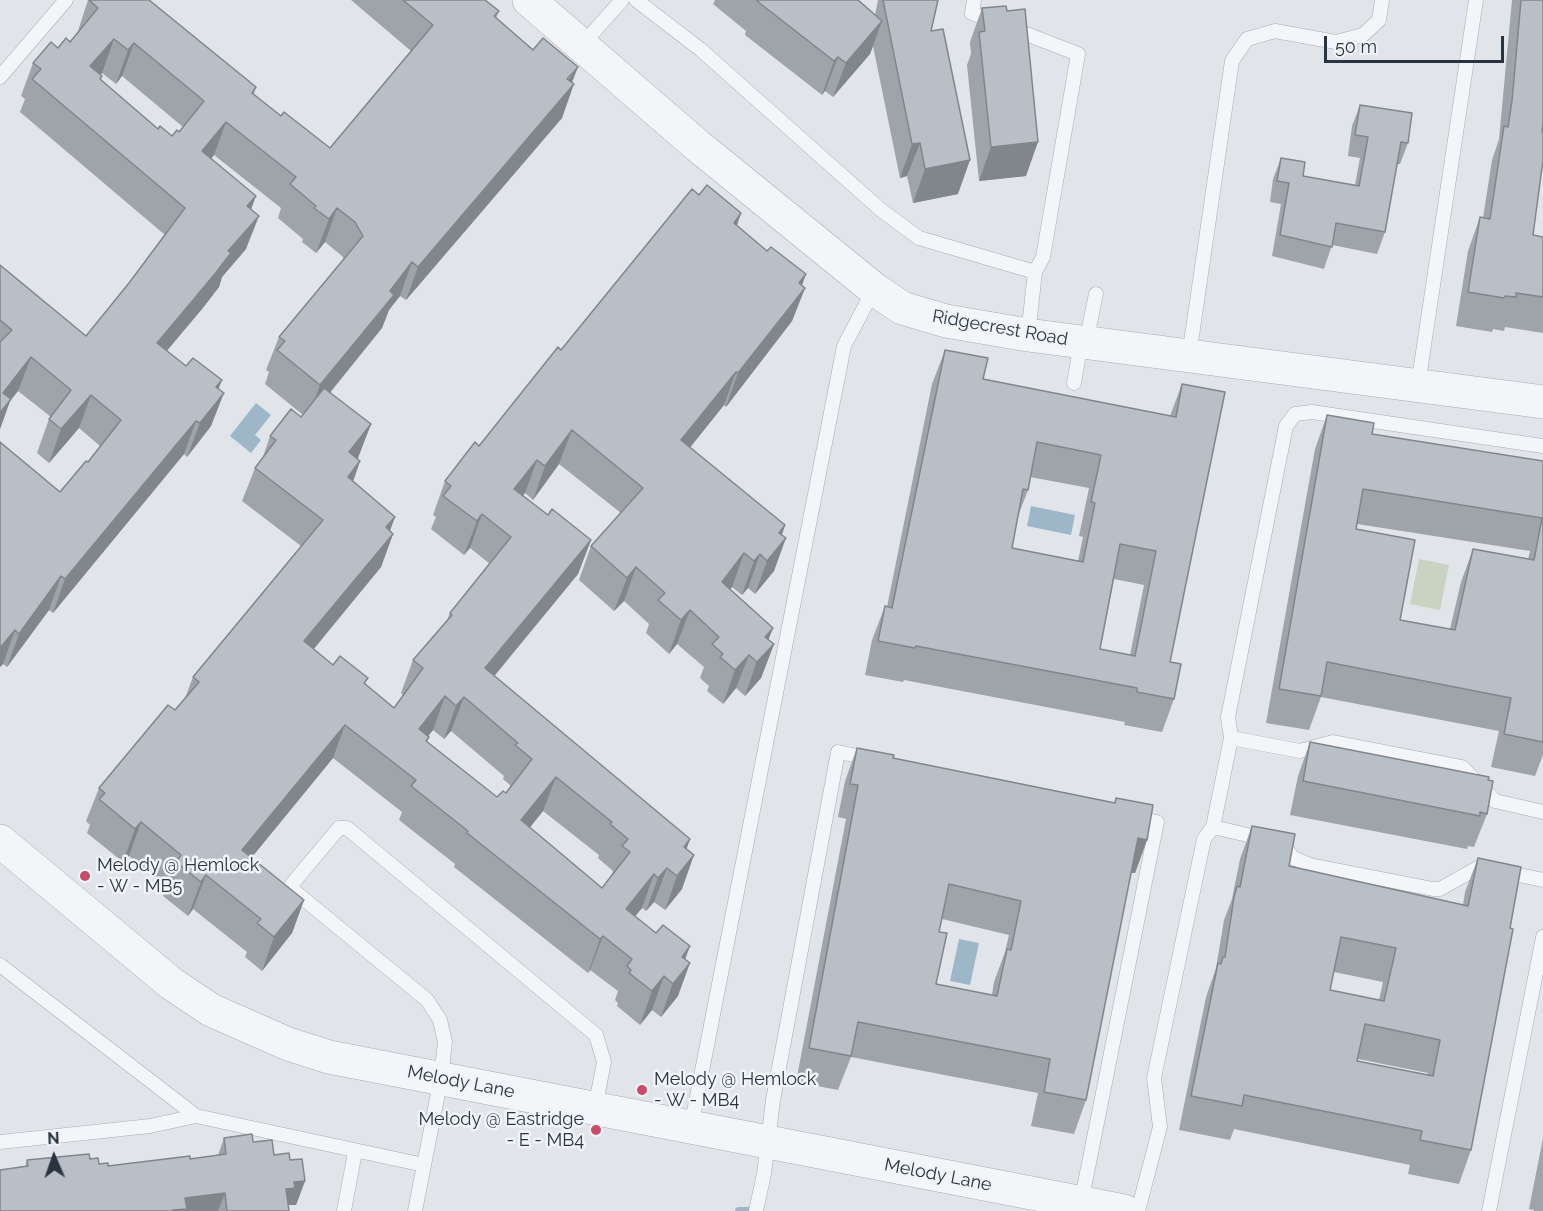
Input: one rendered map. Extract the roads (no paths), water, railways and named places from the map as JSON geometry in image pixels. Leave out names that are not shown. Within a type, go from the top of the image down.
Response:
[{"type":"street","name":"Ridgecrest Road","points":[[533,1],[581,46],[680,131],[874,289],[902,308],[946,321],[1028,335],[1543,402]]},
{"type":"street","name":"Melody Lane","points":[[0,841],[172,984],[211,1010],[288,1044],[329,1057],[1124,1211]]},
{"type":"lane","points":[[0,77],[66,0]]},
{"type":"lane","points":[[581,46],[622,0]]},
{"type":"lane","points":[[636,0],[700,49],[881,210],[919,238],[1035,272]]},
{"type":"lane","points":[[974,0],[972,13],[1078,54],[1043,257],[1035,272],[1028,335]]},
{"type":"lane","points":[[1189,356],[1232,61],[1247,39],[1275,31],[1336,42],[1363,35],[1379,20],[1382,0]]},
{"type":"lane","points":[[1418,385],[1476,0]]},
{"type":"lane","points":[[691,1127],[844,346],[874,289]]},
{"type":"lane","points":[[1074,383],[1096,294]]},
{"type":"lane","points":[[1138,1211],[1160,1127],[1154,1078],[1204,839],[1213,827],[1231,738],[1228,717],[1286,426],[1295,414],[1312,412],[1543,446]]},
{"type":"lane","points":[[1231,738],[1299,751],[1333,742],[1462,767],[1495,801],[1543,812]]},
{"type":"lane","points":[[756,1211],[773,1100],[838,752],[884,762]]},
{"type":"lane","points":[[1081,1203],[1157,822],[1123,815]]},
{"type":"lane","points":[[1213,827],[1282,843],[1293,858],[1310,865],[1433,889],[1440,889],[1479,867],[1543,880]]},
{"type":"lane","points":[[414,1211],[441,1078],[445,1042],[440,1020],[426,1000],[294,891],[292,884],[339,828],[347,828],[596,1035],[604,1062],[595,1108]]},
{"type":"lane","points":[[1489,1211],[1543,937]]},
{"type":"lane","points":[[0,965],[196,1116],[424,1165]]},
{"type":"lane","points":[[0,1142],[150,1126],[196,1116]]},
{"type":"lane","points":[[344,1211],[355,1152]]},
{"type":"water","points":[[256,403],[271,415],[255,435],[261,440],[251,453],[230,436]]},
{"type":"water","points":[[1031,506],[1075,515],[1071,535],[1027,526]]},
{"type":"water","points":[[959,939],[979,943],[970,985],[950,981]]},
{"type":"waterway","points":[[739,1211],[748,1211]]},
{"type":"place","name":"Melody @ Hemlock - W - MB5","points":[[85,876]]},
{"type":"place","name":"Melody @ Hemlock - W - MB4","points":[[642,1090]]},
{"type":"place","name":"Melody @ Eastridge - E - MB4","points":[[596,1130]]}]
